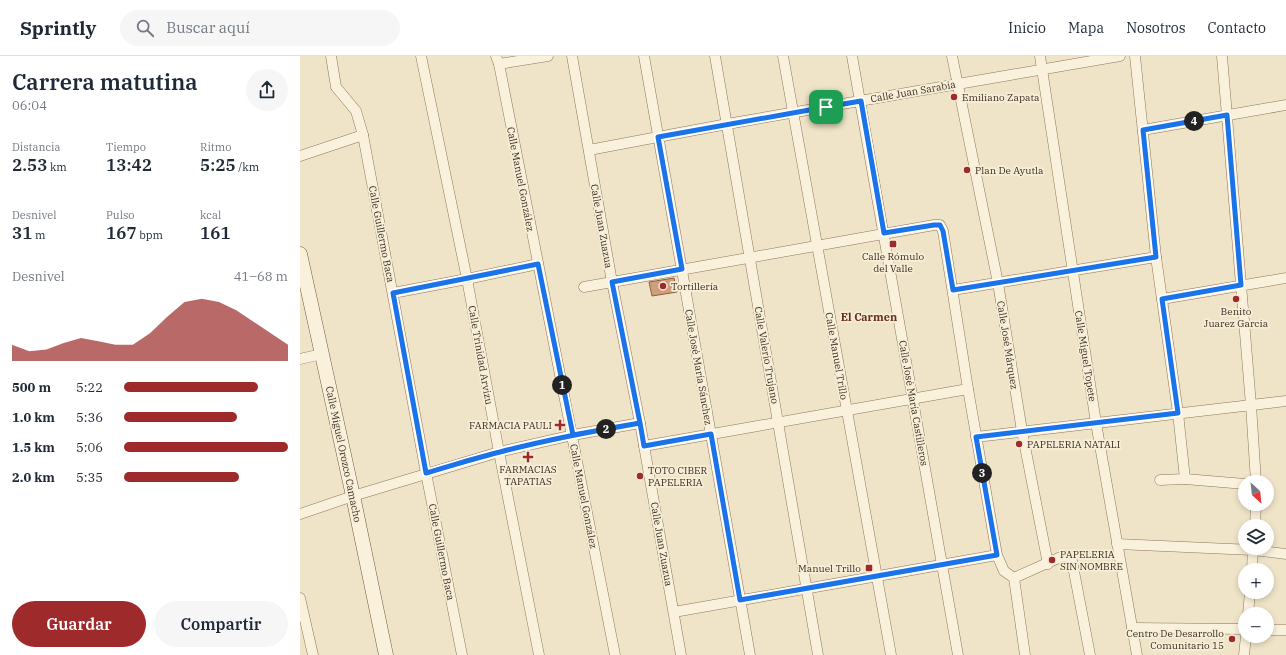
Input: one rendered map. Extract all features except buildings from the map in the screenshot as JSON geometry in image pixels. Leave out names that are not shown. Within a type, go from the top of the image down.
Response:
[{"type":"street","name":"Calle Guillermo Baca","points":[[331,56],[336,87],[356,111],[363,135],[426,473],[462,655]]},
{"type":"street","name":"Calle Trinidad Arvizu","points":[[421,56],[468,279],[499,452],[539,655]]},
{"type":"street","points":[[497,60],[548,56]]},
{"type":"street","name":"Calle Juan Zuazua","points":[[572,56],[612,282],[640,423],[682,655]]},
{"type":"street","name":"Calle José María Sánchez","points":[[644,56],[750,655]]},
{"type":"street","name":"Calle Valerio Trujano","points":[[715,56],[818,655]]},
{"type":"street","name":"Calle Manuel Trillo","points":[[782,56],[891,655]]},
{"type":"street","name":"Calle José María Castilleros","points":[[852,56],[958,655]]},
{"type":"street","name":"Calle José Márquez","points":[[952,56],[956,83],[998,283],[1022,431],[1048,564]]},
{"type":"street","name":"Calle Miguel Topete","points":[[1040,56],[1096,423],[1137,655]]},
{"type":"street","name":"Calle Juan Sarabia","points":[[589,150],[956,83],[1120,56]]},
{"type":"street","points":[[1135,56],[1156,257],[1178,413],[1185,480]]},
{"type":"street","points":[[1222,56],[1256,475]]},
{"type":"street","name":"Calle Manuel González","points":[[497,60],[573,435],[615,655]]},
{"type":"street","points":[[1143,130],[1286,105]]},
{"type":"street","points":[[300,156],[363,135]]},
{"type":"street","points":[[584,287],[884,233],[940,225],[943,231],[968,389],[997,555],[1004,571],[1014,578],[1025,655]]},
{"type":"street","name":"Calle Miguel Orozco Camacho","points":[[300,254],[354,496],[386,655]]},
{"type":"street","points":[[953,290],[1156,257]]},
{"type":"street","points":[[393,293],[538,264]]},
{"type":"street","points":[[1162,299],[1286,278]]},
{"type":"street","points":[[300,359],[322,354]]},
{"type":"street","points":[[644,446],[913,400],[968,389]]},
{"type":"street","points":[[976,437],[1286,401]]},
{"type":"street","points":[[300,514],[426,473],[499,452],[573,435],[640,423]]},
{"type":"street","points":[[1160,480],[1238,484]]},
{"type":"street","points":[[1118,544],[1238,548]]},
{"type":"street","points":[[1274,552],[1286,554]]},
{"type":"street","points":[[674,612],[997,555]]},
{"type":"street","points":[[1014,578],[1063,556],[1069,556],[1072,561],[1090,655]]},
{"type":"street","points":[[300,598],[313,655]]},
{"type":"street","points":[[1132,628],[1238,628]]},
{"type":"street","points":[[1274,630],[1286,630]]},
{"type":"street","points":[[1244,655],[1245,643]]},
{"type":"place","name":"Emiliano Zapata","points":[[954,97]]},
{"type":"place","name":"Plan De Ayutla","points":[[967,170]]},
{"type":"place","name":"Calle Rómulo del Valle","points":[[893,244]]},
{"type":"place","name":"Tortillería","points":[[663,286]]},
{"type":"place","name":"Benito Juarez Garcia","points":[[1236,299]]},
{"type":"place","name":"FARMACIA PAULI","points":[[560,425]]},
{"type":"place","name":"PAPELERIA NATALI","points":[[1019,444]]},
{"type":"place","name":"FARMACIAS TAPATIAS","points":[[528,457]]},
{"type":"place","name":"TOTO CIBER PAPELERIA","points":[[640,476]]},
{"type":"place","name":"PAPELERIA SIN NOMBRE","points":[[1052,560]]},
{"type":"place","name":"Manuel Trillo","points":[[869,568]]},
{"type":"place","name":"Centro De Desarrollo Comunitario 15","points":[[1232,639]]},
{"type":"district","name":"El Carmen","points":[[869,317]]},
{"type":"route","points":[[826,107],[658,137],[682,269],[612,282],[640,423],[573,435],[538,264],[393,293],[426,473],[499,452],[573,435],[606,429],[640,423],[644,446],[711,434],[740,600],[997,555],[976,437],[1178,413],[1162,299],[1241,285],[1227,115],[1143,130],[1156,257],[953,290],[943,231],[940,225],[884,233],[861,101],[826,107]]}]
